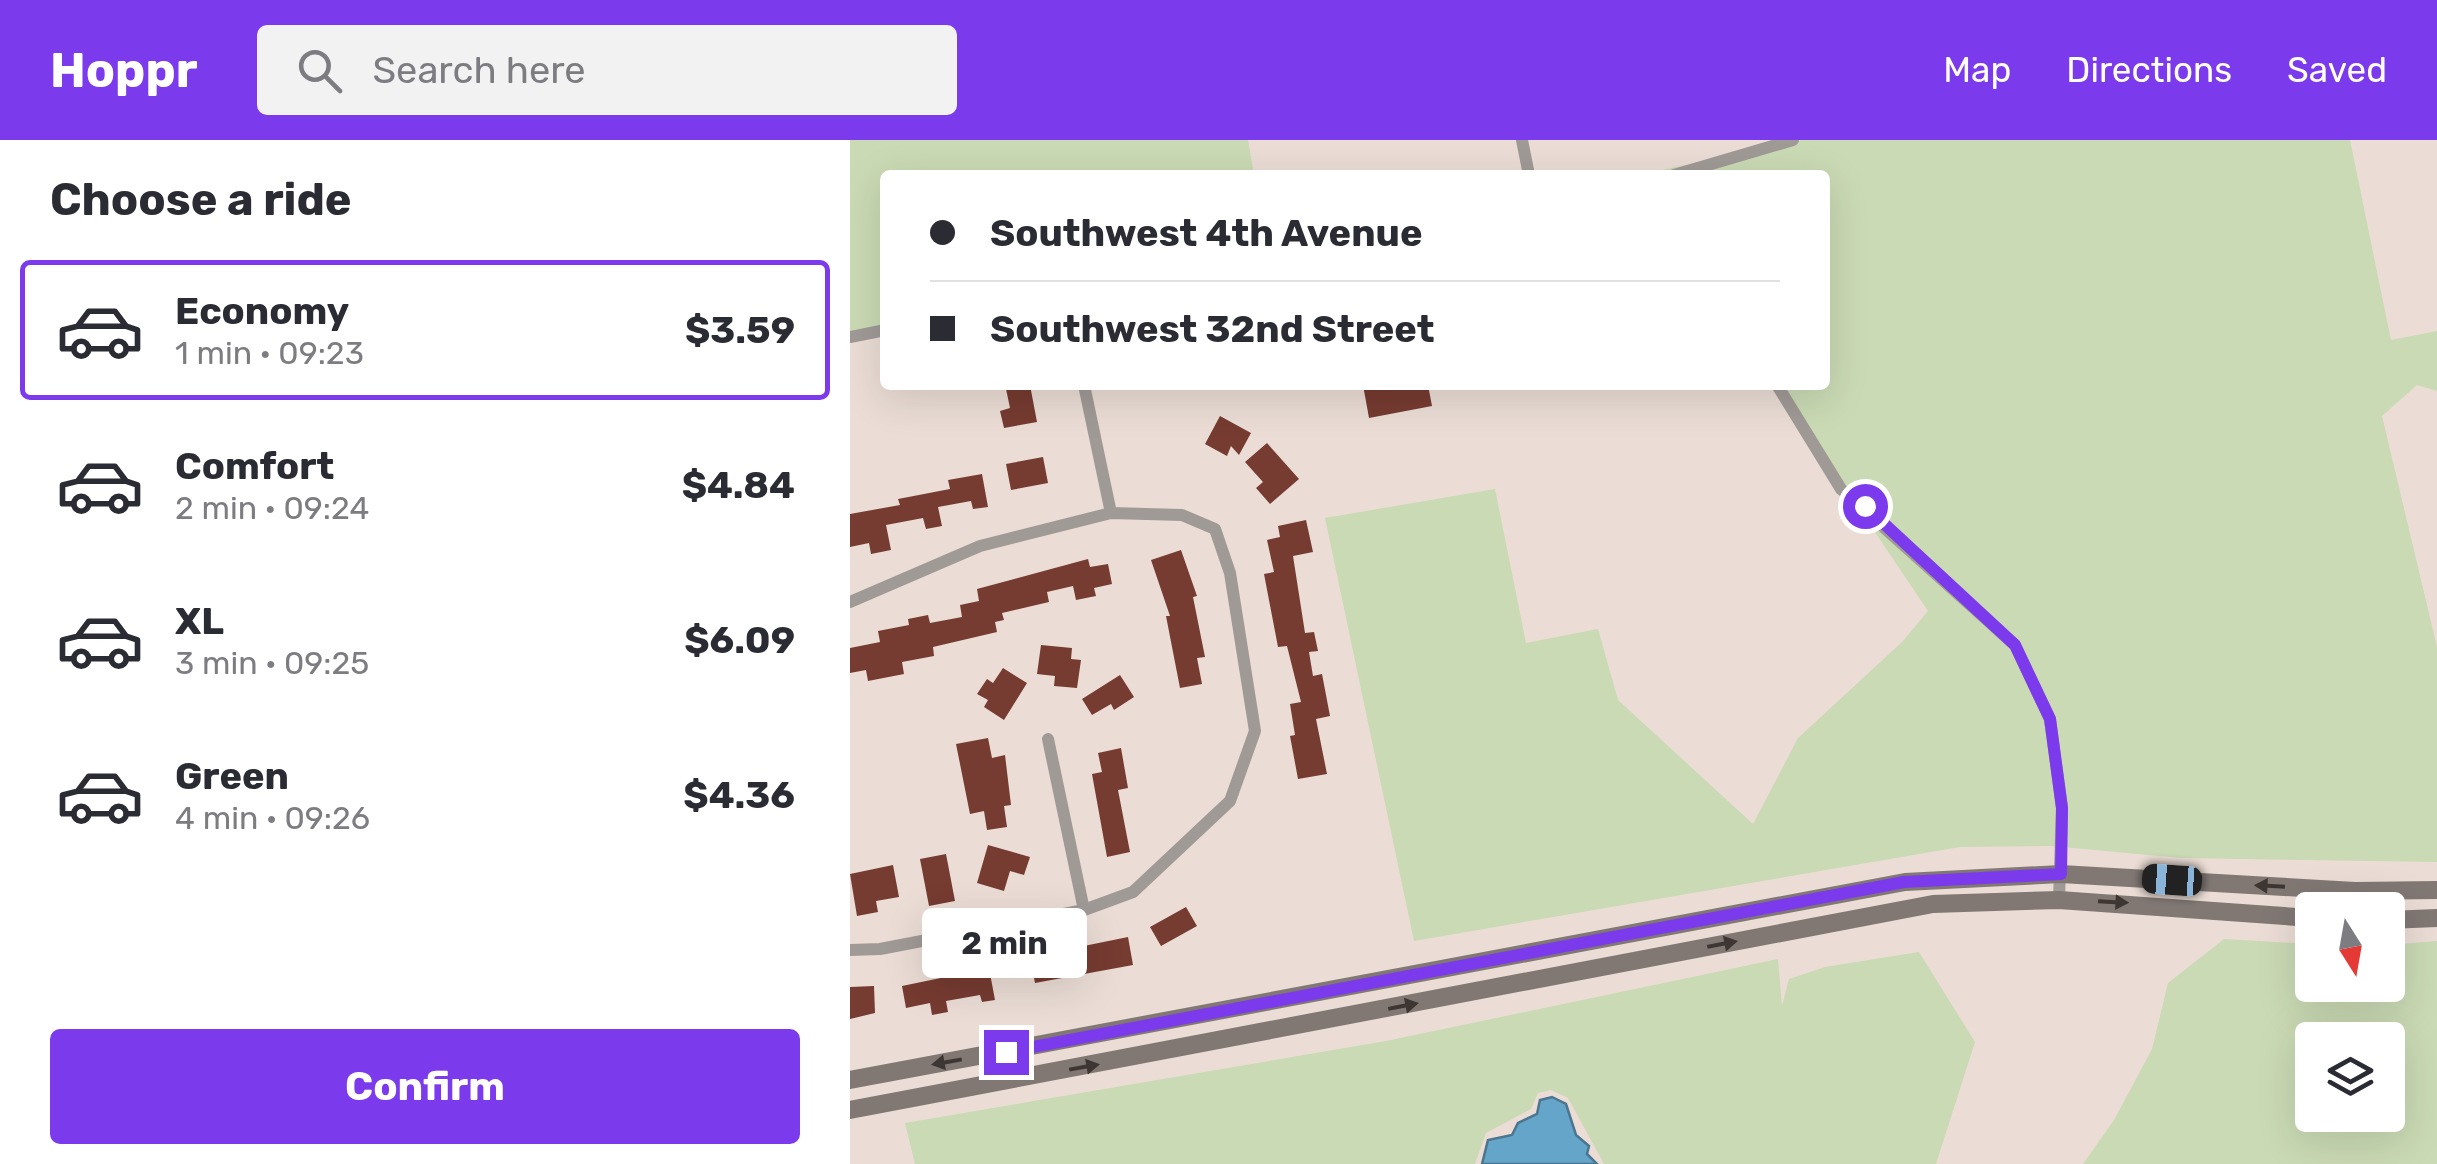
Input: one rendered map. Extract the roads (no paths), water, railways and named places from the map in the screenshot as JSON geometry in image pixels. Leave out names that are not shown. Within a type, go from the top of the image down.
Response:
[{"type":"main road","points":[[850,1080],[1904,882],[2061,874],[2355,891],[2437,890]]},
{"type":"main road","points":[[850,1110],[1934,904],[2059,900],[2295,917]]},
{"type":"main road","points":[[2405,919],[2437,918]]},
{"type":"street","points":[[1522,140],[1529,170]]},
{"type":"street","points":[[1691,170],[1793,140]]},
{"type":"street","points":[[850,337],[880,331]]},
{"type":"street","points":[[1085,390],[1111,514]]},
{"type":"street","points":[[1780,390],[1840,489],[2015,645],[2050,719],[2062,808],[2059,900]]},
{"type":"street","points":[[850,602],[980,546],[1111,514],[1182,516],[1215,529],[1230,573],[1255,731],[1230,801],[1133,892],[1084,910],[880,949],[850,950]]},
{"type":"street","points":[[1048,739],[1084,910]]},
{"type":"water","points":[[1552,1097],[1566,1104],[1576,1135],[1589,1146],[1587,1154],[1597,1164],[1482,1164],[1488,1140],[1512,1135],[1518,1123],[1537,1114],[1540,1100]]}]
